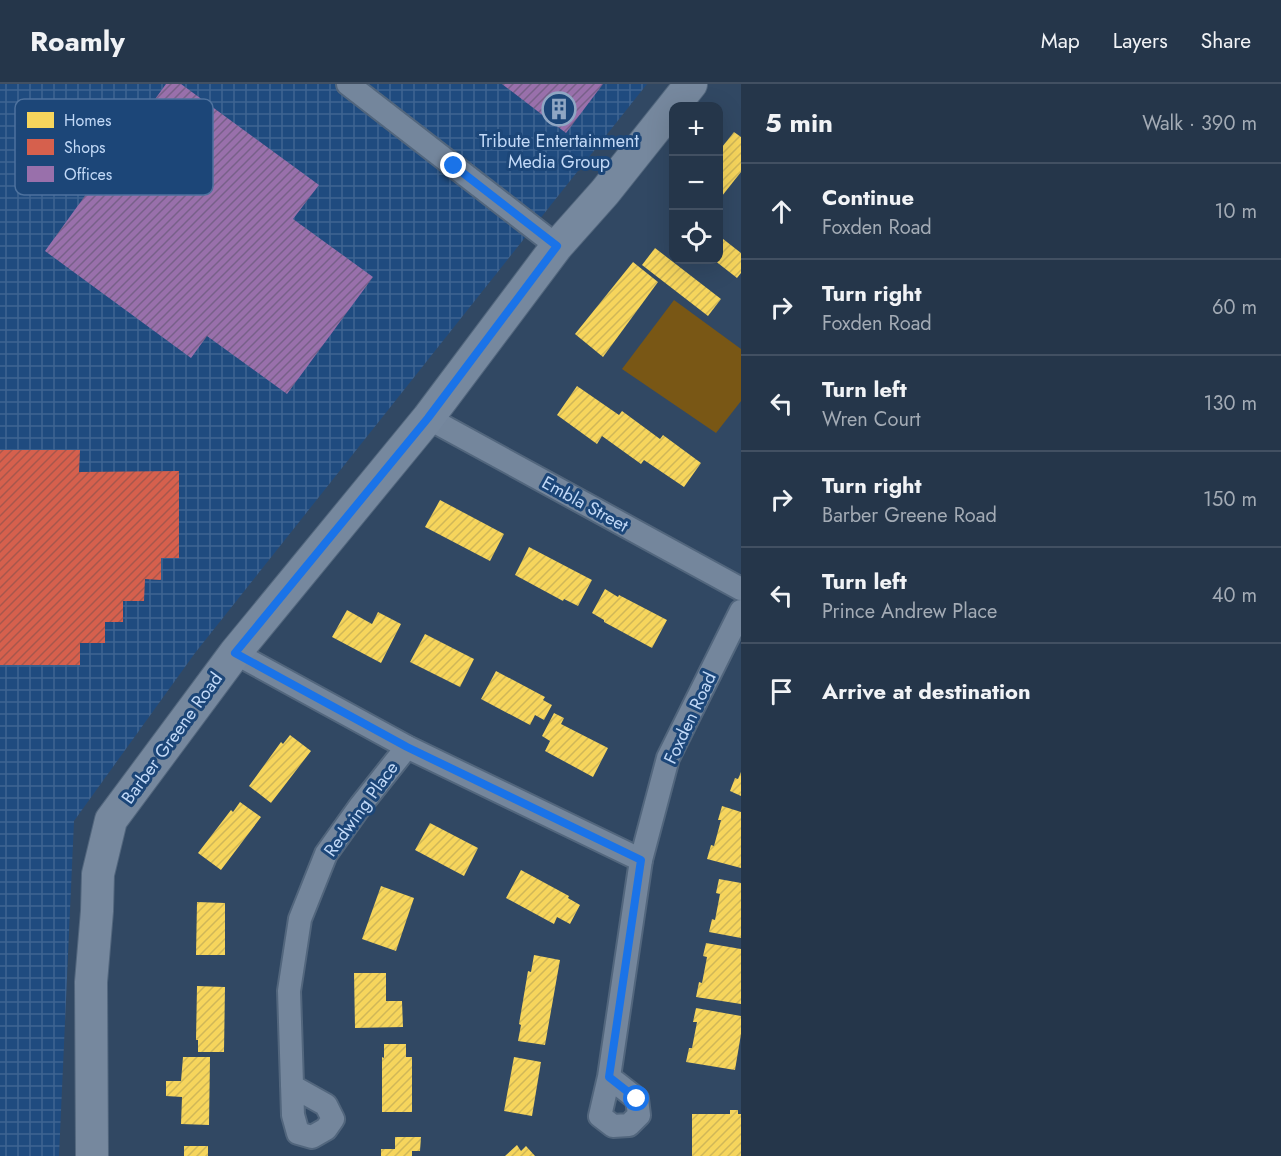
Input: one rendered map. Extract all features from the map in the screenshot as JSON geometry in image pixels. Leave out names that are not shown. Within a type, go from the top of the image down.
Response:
[{"type":"street","points":[[348,84],[557,246]]},
{"type":"street","name":"Barber Greene Road","points":[[92,1156],[91,982],[98,874],[111,820],[235,653],[428,418],[557,246],[605,192],[692,84]]},
{"type":"street","name":"Embla Street","points":[[428,418],[741,590]]},
{"type":"street","name":"Foxden Road","points":[[609,1077],[641,860],[668,758],[741,611]]},
{"type":"street","points":[[235,653],[407,747],[641,860]]},
{"type":"street","name":"Redwing Place","points":[[292,1086],[289,991],[300,919],[326,854],[407,747]]},
{"type":"shaded area","points":[[0,84],[647,84],[195,653],[74,821],[59,1156],[0,1156]]},
{"type":"shaded area","points":[[674,300],[741,349],[741,401],[716,433],[622,369]]},
{"type":"building: Homes","points":[[734,132],[741,137],[741,172],[723,195],[723,156],[723,146]]},
{"type":"building: Homes","points":[[723,239],[741,253],[741,273],[737,278],[719,264],[723,264]]},
{"type":"building: Homes","points":[[655,248],[669,259],[669,264],[676,264],[721,299],[708,316],[642,265]]},
{"type":"building: Homes","points":[[633,262],[658,282],[603,357],[575,334]]},
{"type":"building: Homes","points":[[577,386],[619,415],[622,411],[660,439],[663,435],[701,463],[684,487],[644,460],[641,464],[602,436],[597,444],[557,415]]},
{"type":"building: Homes","points":[[440,500],[504,534],[490,561],[425,527]]},
{"type":"building: Homes","points":[[529,547],[592,580],[578,606],[564,599],[563,601],[515,575]]},
{"type":"building: Homes","points":[[605,589],[667,620],[652,648],[592,613]]},
{"type":"building: Homes","points":[[347,610],[372,624],[378,612],[401,624],[381,663],[332,637]]},
{"type":"building: Homes","points":[[425,634],[474,659],[460,687],[410,662]]},
{"type":"building: Homes","points":[[496,671],[545,697],[543,700],[552,705],[544,720],[535,715],[530,725],[481,699]]},
{"type":"building: Homes","points":[[554,713],[564,718],[561,724],[608,748],[593,777],[545,751],[550,741],[542,736]]},
{"type":"building: Homes","points":[[290,735],[311,751],[271,803],[249,786],[281,742],[283,744]]},
{"type":"building: Homes","points":[[741,772],[741,796],[730,791],[735,778],[738,779]]},
{"type":"building: Homes","points":[[240,802],[261,817],[221,870],[198,853],[231,810],[233,812]]},
{"type":"building: Homes","points":[[722,806],[741,812],[741,868],[707,859],[711,845],[714,846]]},
{"type":"building: Homes","points":[[430,823],[478,848],[464,876],[415,850]]},
{"type":"building: Homes","points":[[521,870],[569,896],[568,898],[580,905],[570,924],[557,917],[554,924],[506,898]]},
{"type":"building: Homes","points":[[719,879],[741,883],[741,938],[709,932],[712,919],[715,920],[720,894],[716,893]]},
{"type":"building: Homes","points":[[381,886],[414,898],[396,951],[362,939]]},
{"type":"building: Homes","points":[[197,902],[225,903],[225,955],[196,955]]},
{"type":"building: Homes","points":[[706,943],[741,949],[741,1004],[696,997],[699,982],[702,983],[707,957],[703,956]]},
{"type":"building: Homes","points":[[534,955],[560,960],[545,1045],[518,1041],[528,971],[531,972]]},
{"type":"building: Homes","points":[[354,973],[386,973],[386,1001],[402,1001],[403,1027],[355,1028]]},
{"type":"building: Homes","points":[[197,986],[225,987],[224,1052],[198,1052],[198,1040],[196,1040]]},
{"type":"building: Homes","points":[[696,1008],[741,1016],[741,1034],[735,1070],[686,1062],[689,1048],[692,1048],[697,1022],[693,1022]]},
{"type":"building: Homes","points":[[384,1044],[406,1044],[406,1057],[412,1057],[412,1112],[382,1112]]},
{"type":"building: Homes","points":[[183,1057],[210,1057],[209,1125],[181,1124],[182,1097],[166,1096],[166,1081],[181,1081]]},
{"type":"building: Homes","points":[[514,1057],[541,1062],[532,1116],[504,1111]]},
{"type":"building: Homes","points":[[730,1110],[738,1110],[738,1114],[741,1114],[741,1156],[692,1156],[692,1114],[730,1114]]},
{"type":"building: Homes","points":[[395,1137],[421,1137],[420,1151],[412,1151],[412,1156],[381,1156],[381,1149],[395,1149]]},
{"type":"building: Homes","points":[[517,1145],[521,1151],[526,1146],[535,1156],[505,1156]]},
{"type":"building: Homes","points":[[184,1146],[208,1146],[208,1156],[184,1156]]},
{"type":"building: Shops","points":[[0,450],[80,450],[79,472],[179,471],[179,558],[161,558],[161,580],[145,579],[144,601],[123,601],[123,622],[105,622],[105,643],[80,643],[80,665],[0,665]]},
{"type":"building: Offices","points":[[166,84],[181,84],[201,99],[155,99]]},
{"type":"building: Offices","name":"Tribute Entertainment Media Group","points":[[502,84],[603,84],[566,133]]},
{"type":"building: Offices","points":[[213,107],[319,185],[293,219],[373,277],[287,394],[207,336],[191,358],[45,251],[86,195],[213,195]]},
{"type":"place","name":"Tribute Entertainment Media Group","points":[[559,109]]},
{"type":"route","points":[[454,166],[557,246],[428,418],[235,653],[407,747],[641,860],[609,1077],[637,1099]]}]
